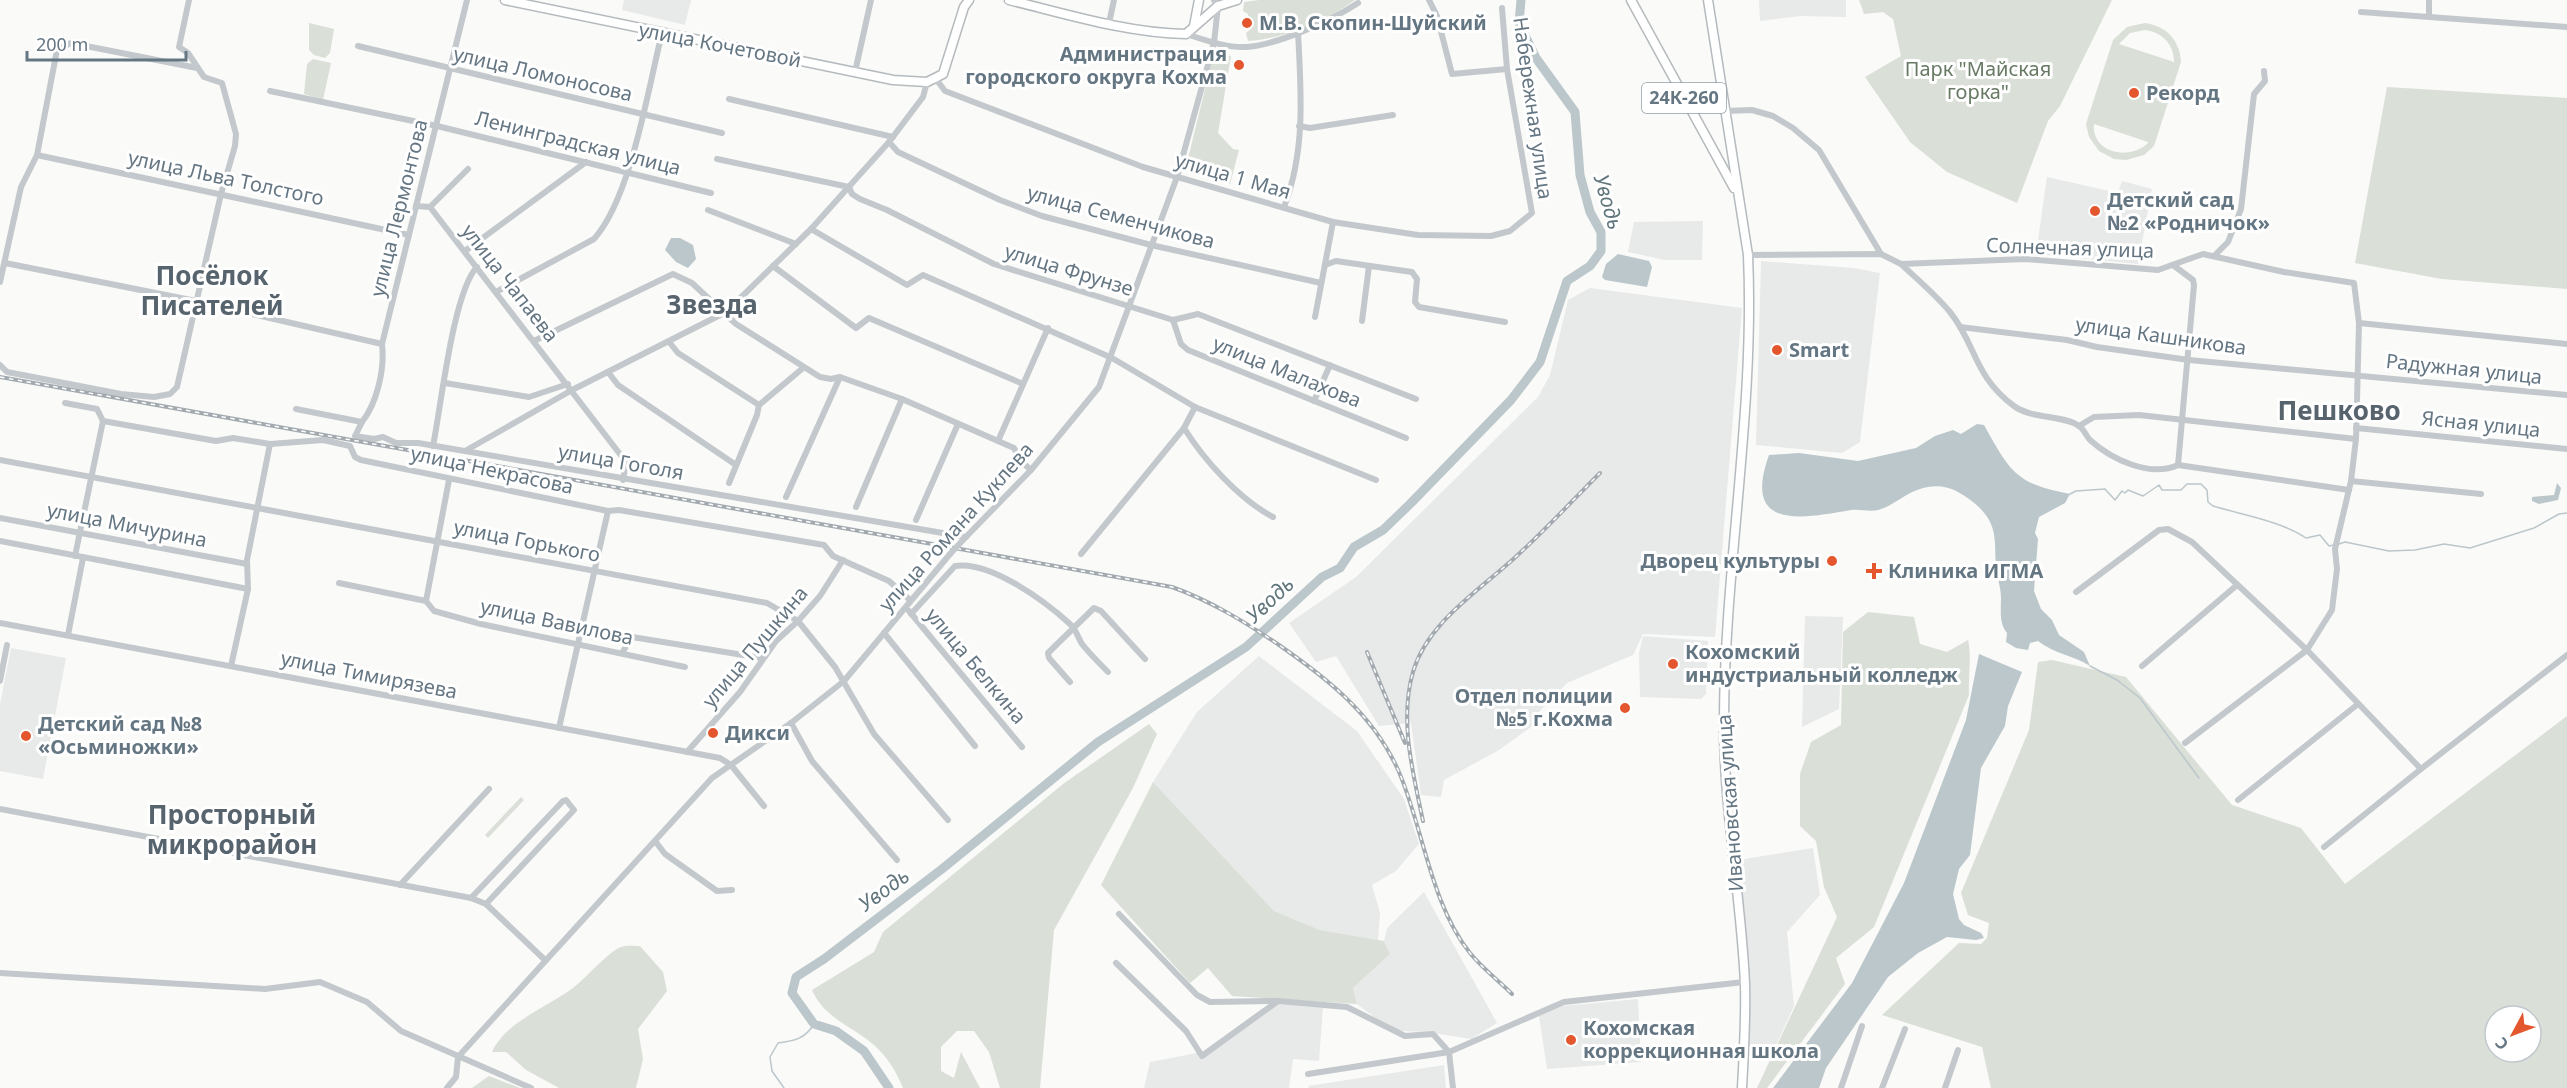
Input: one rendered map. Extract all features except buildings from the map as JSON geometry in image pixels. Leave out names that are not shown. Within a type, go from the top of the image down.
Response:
[{"type":"main road","name":"улица Кочетовой","points":[[505,0],[893,80],[927,82],[936,79]]},
{"type":"main road","points":[[936,79],[946,68],[964,7],[969,0]]},
{"type":"main road","points":[[1009,0],[1042,4],[1109,23],[1168,34],[1186,34],[1216,3],[1237,0]]},
{"type":"main road","points":[[1194,27],[1199,0]]},
{"type":"main road","name":"Ивановская улица","points":[[1631,0],[1738,196]]},
{"type":"main road","name":"Ивановская улица","points":[[1708,0],[1748,255],[1748,369],[1726,659],[1723,746],[1744,982],[1742,1088]]},
{"type":"main road","points":[[1712,145],[1720,148],[1730,142]]},
{"type":"street","points":[[179,63],[178,47],[189,0]]},
{"type":"street","name":"улица Лермонтова","points":[[362,422],[372,409],[383,356],[382,344],[467,0]]},
{"type":"street","points":[[855,72],[871,0]]},
{"type":"street","points":[[1109,23],[1114,0]]},
{"type":"street","points":[[1429,0],[1437,16],[1452,74],[1508,69]]},
{"type":"street","points":[[2428,16],[2429,0]]},
{"type":"street","name":"улица Романа Куклева","points":[[458,1057],[712,778],[791,723],[844,681],[964,538],[1031,470],[1090,401],[1112,358],[1177,177],[1214,43],[1216,3]]},
{"type":"street","points":[[1186,34],[1214,43],[1245,47],[1299,32],[1334,19],[1358,3]]},
{"type":"street","name":"Набережная улица","points":[[1502,8],[1508,69],[1532,213]]},
{"type":"street","points":[[2361,12],[2567,27]]},
{"type":"street","points":[[1284,207],[1299,148],[1299,126],[1302,116],[1299,32]]},
{"type":"street","points":[[496,292],[594,239],[614,210],[627,172],[663,33]]},
{"type":"street","points":[[0,282],[21,187],[37,154],[57,50],[71,43],[198,68]]},
{"type":"street","name":"улица Ломоносова","points":[[358,46],[722,133]]},
{"type":"street","points":[[0,365],[7,372],[121,394],[154,398],[170,394],[177,387],[236,134],[222,83],[204,76],[188,53],[178,47]]},
{"type":"street","points":[[2214,256],[2228,242],[2241,209],[2254,94],[2265,81],[2264,71]]},
{"type":"street","name":"улица 1 Мая","points":[[936,79],[945,91],[1143,167],[1333,222],[1418,235],[1491,236],[1510,231],[1532,213]]},
{"type":"street","points":[[445,383],[529,397],[570,387],[669,343],[726,312],[811,229],[891,140],[923,97],[927,82]]},
{"type":"street","name":"Ленинградская улица","points":[[270,91],[437,126],[711,193]]},
{"type":"street","name":"улица Семенчикова","points":[[729,99],[891,140],[898,152],[1000,200],[1042,216],[1151,245],[1321,283]]},
{"type":"street","points":[[1726,111],[1752,110],[1773,116],[1793,128],[1819,150],[1881,254]]},
{"type":"street","points":[[1299,126],[1310,128],[1393,115]]},
{"type":"street","name":"улица Льва Толстого","points":[[37,154],[409,235]]},
{"type":"street","name":"улица Фрунзе","points":[[717,159],[849,187],[852,194],[860,199],[994,264],[1173,320],[1198,314],[1416,399]]},
{"type":"street","points":[[465,251],[586,162]]},
{"type":"street","points":[[416,206],[430,207],[468,169]]},
{"type":"street","name":"улица Чапаева","points":[[430,207],[626,462],[626,474],[622,480]]},
{"type":"street","points":[[708,210],[796,244]]},
{"type":"street","points":[[1315,317],[1333,222]]},
{"type":"street","points":[[811,229],[907,285],[923,275],[1112,358],[1196,407],[1376,480]]},
{"type":"street","name":"Солнечная улица","points":[[1748,255],[1881,254],[1901,264],[2025,259],[2158,270],[2203,254],[2284,272],[2354,283],[2359,323]]},
{"type":"street","points":[[1324,265],[1336,261],[1412,272],[1417,279],[1413,297],[1419,307],[1505,322]]},
{"type":"street","points":[[6,263],[196,301],[382,344]]},
{"type":"street","points":[[1901,264],[1950,312],[1986,379],[2013,406],[2024,412],[2079,426],[2089,439],[2112,457],[2134,465],[2169,469],[2178,465],[2349,490]]},
{"type":"street","points":[[2173,265],[2193,280],[2194,285],[2178,465]]},
{"type":"street","points":[[773,266],[856,328],[869,318],[1023,384]]},
{"type":"street","points":[[1362,321],[1369,266]]},
{"type":"street","points":[[433,446],[456,321],[469,276],[477,267]]},
{"type":"street","points":[[534,341],[673,274],[692,283],[726,312],[736,324],[803,368],[820,377],[831,379],[840,377],[902,399],[1014,448],[1022,462],[1031,470]]},
{"type":"street","name":"улица Малахова","points":[[1173,320],[1181,344],[1188,350],[1406,438]]},
{"type":"street","points":[[2185,743],[2307,650],[2332,609],[2337,569],[2335,549],[2351,481],[2356,439],[2359,323],[2567,344]]},
{"type":"street","name":"улица Кашникова","points":[[1960,327],[2067,340],[2097,347],[2189,360],[2358,375]]},
{"type":"street","points":[[998,441],[1048,328]]},
{"type":"street","points":[[669,343],[678,352],[759,405]]},
{"type":"street","points":[[1314,401],[1330,365]]},
{"type":"street","points":[[729,483],[759,405],[803,368]]},
{"type":"street","points":[[608,372],[618,385],[736,465]]},
{"type":"street","name":"Радужная улица","points":[[2358,375],[2567,395]]},
{"type":"street","points":[[786,497],[840,377]]},
{"type":"street","points":[[465,452],[570,387]]},
{"type":"street","points":[[856,507],[902,399]]},
{"type":"street","name":"улица Некрасова","points":[[65,403],[97,409],[104,421],[216,441],[233,438],[270,444],[323,440],[350,446],[355,457],[360,460],[449,480],[608,511],[619,510],[824,545],[832,556],[889,581],[910,600]]},
{"type":"street","points":[[1081,554],[1184,428],[1196,407]]},
{"type":"street","points":[[296,409],[362,422]]},
{"type":"street","points":[[2079,426],[2094,417],[2139,415],[2183,418],[2356,439]]},
{"type":"street","points":[[75,556],[104,421]]},
{"type":"street","name":"улица Гоголя","points":[[362,422],[355,436],[374,439],[383,437],[396,443],[433,446],[964,538]]},
{"type":"street","points":[[916,520],[958,424]]},
{"type":"street","points":[[1184,428],[1243,498],[1273,517]]},
{"type":"street","name":"Ясная улица","points":[[2356,428],[2567,449]]},
{"type":"street","points":[[231,666],[248,590],[247,564],[270,444]]},
{"type":"street","name":"улица Горького","points":[[0,460],[767,603],[798,621],[844,681],[874,734],[948,820]]},
{"type":"street","points":[[339,583],[426,602],[449,480]]},
{"type":"street","points":[[2351,481],[2481,494]]},
{"type":"street","points":[[559,728],[608,511]]},
{"type":"street","name":"улица Мичурина","points":[[0,518],[247,564]]},
{"type":"street","points":[[2076,592],[2159,530],[2168,529],[2192,542],[2307,650],[2421,769]]},
{"type":"street","points":[[0,542],[248,590]]},
{"type":"street","points":[[68,635],[83,558]]},
{"type":"street","name":"улица Пушкина","points":[[687,752],[740,692],[762,658],[820,596],[843,560]]},
{"type":"street","points":[[911,614],[948,572],[961,565],[998,575],[1042,601],[1073,627],[1084,647],[1108,672]]},
{"type":"street","points":[[2142,666],[2237,585]]},
{"type":"street","name":"улица Вавилова","points":[[426,602],[434,611],[685,667]]},
{"type":"street","name":"улица Белкина","points":[[905,606],[1022,747]]},
{"type":"street","points":[[1070,682],[1049,658],[1048,653],[1070,634],[1073,627],[1090,609],[1101,611],[1145,659]]},
{"type":"street","name":"улица Тимирязева","points":[[0,623],[720,758],[731,765]]},
{"type":"street","points":[[884,633],[975,746]]},
{"type":"street","points":[[622,653],[632,637],[762,658]]},
{"type":"street","points":[[0,681],[7,645]]},
{"type":"street","points":[[2324,847],[2567,655]]},
{"type":"street","points":[[2238,800],[2358,704]]},
{"type":"street","points":[[791,723],[812,761],[897,860]]},
{"type":"street","points":[[731,765],[764,806]]},
{"type":"street","points":[[400,885],[489,789]]},
{"type":"street","points":[[471,898],[563,801],[573,806],[574,810],[486,904]]},
{"type":"street","points":[[0,809],[471,898],[486,904],[544,960]]},
{"type":"street","points":[[550,814],[561,824]]},
{"type":"street","points":[[655,840],[665,854],[717,891],[732,890]]},
{"type":"street","points":[[524,843],[534,853]]},
{"type":"street","points":[[498,869],[509,879]]},
{"type":"street","points":[[1119,914],[1197,995],[1210,1002],[1278,1001],[1347,1007],[1405,1036],[1433,1034],[1449,1052],[1453,1088]]},
{"type":"street","points":[[1116,963],[1186,1031],[1202,1056],[1278,1001]]},
{"type":"street","points":[[0,973],[265,989],[320,982],[367,1002],[382,1018],[401,1031],[531,1088]]},
{"type":"street","points":[[1308,1074],[1449,1052],[1564,1002],[1744,982]]},
{"type":"street","points":[[1841,1088],[1862,1026]]},
{"type":"street","points":[[1882,1088],[1905,1029]]},
{"type":"street","points":[[1945,1088],[1958,1050]]},
{"type":"street","points":[[447,1088],[456,1077],[458,1057]]},
{"type":"shaded area","points":[[624,0],[691,0],[685,25],[622,10]]},
{"type":"shaded area","points":[[1759,0],[1846,0],[1846,17],[1800,16],[1760,21]]},
{"type":"shaded area","name":"Детский сад №2 «Родничок»","points":[[2047,177],[2118,193],[2122,181],[2152,189],[2138,264],[2036,254]]},
{"type":"shaded area","points":[[1703,221],[1702,260],[1665,260],[1628,252],[1634,222]]},
{"type":"shaded area","points":[[671,238],[680,238],[693,245],[696,259],[688,268],[676,262],[665,250]]},
{"type":"shaded area","points":[[1618,254],[1649,261],[1652,267],[1647,287],[1605,280],[1602,277],[1606,264]]},
{"type":"shaded area","points":[[1761,261],[1854,268],[1880,273],[1860,442],[1842,453],[1756,445]]},
{"type":"shaded area","points":[[1590,288],[1742,308],[1715,637],[1643,634],[1633,655],[1567,683],[1534,717],[1538,722],[1499,750],[1444,780],[1441,797],[1421,795],[1411,723],[1379,726],[1336,656],[1316,662],[1289,623],[1356,577],[1538,397],[1550,375],[1568,300]]},
{"type":"shaded area","points":[[1977,424],[1984,425],[2008,464],[2025,480],[2070,494],[2065,503],[2039,517],[2035,533],[2038,539],[2034,591],[2041,609],[2052,620],[2059,635],[2084,652],[2090,666],[2050,649],[2038,641],[2030,643],[2028,650],[2016,648],[2006,642],[2007,633],[2002,621],[1994,532],[1981,510],[1957,492],[1947,488],[1928,487],[1914,491],[1878,510],[1851,510],[1813,516],[1781,514],[1770,508],[1763,496],[1763,479],[1769,455],[1799,453],[1858,461],[1916,448],[1935,436],[1953,430],[1961,434]]},
{"type":"shaded area","points":[[2557,483],[2561,488],[2558,500],[2539,504],[2532,501],[2532,497],[2554,495]]},
{"type":"shaded area","points":[[1805,616],[1843,617],[1839,709],[1802,727]]},
{"type":"shaded area","name":"Кохомский индустриальный колледж","points":[[1643,636],[1708,641],[1706,694],[1701,699],[1640,697],[1639,653]]},
{"type":"shaded area","name":"Детский сад №8 «Осьминожки»","points":[[11,648],[66,658],[43,779],[0,771],[0,704]]},
{"type":"shaded area","points":[[1979,654],[2022,672],[2008,706],[2005,726],[1981,768],[1970,855],[1959,869],[1953,894],[1959,919],[1964,925],[1981,933],[1984,938],[1976,940],[1947,937],[1918,953],[1888,977],[1826,1068],[1819,1088],[1773,1088],[1852,983],[1904,883],[1966,720]]},
{"type":"shaded area","points":[[1259,656],[1357,731],[1404,799],[1419,844],[1396,871],[1372,885],[1380,913],[1378,940],[1320,930],[1274,911],[1153,782],[1197,712]]},
{"type":"shaded area","points":[[1813,848],[1820,895],[1787,932],[1794,1006],[1771,1056],[1749,1055],[1748,954],[1738,860]]},
{"type":"shaded area","points":[[1424,892],[1497,1023],[1471,1039],[1427,1032],[1401,1031],[1382,1023],[1357,1004],[1353,988],[1390,954],[1384,941],[1387,928]]},
{"type":"shaded area","points":[[1638,999],[1641,1062],[1547,1069],[1539,1016],[1563,1006]]},
{"type":"shaded area","points":[[1279,1004],[1323,1008],[1319,1061],[1293,1059],[1289,1088],[1144,1088],[1150,1062],[1202,1052],[1263,1008]]},
{"type":"shaded area","points":[[1444,1065],[1446,1088],[1309,1088],[1308,1086]]},
{"type":"green space","points":[[1355,0],[1318,22],[1291,33],[1248,41],[1246,33],[1251,29],[1248,14],[1243,11],[1244,2]]},
{"type":"green space","name":"Парк \"Майская горка\"","points":[[1859,0],[2112,0],[2060,106],[2048,121],[2017,203],[1947,172],[1910,142],[1865,77],[1901,56],[1893,19],[1883,12],[1864,14]]},
{"type":"green space","points":[[309,23],[334,29],[330,53],[325,58],[314,55],[309,50]]},
{"type":"green space","name":"Рекорд","points":[[2145,23],[2160,27],[2175,41],[2181,62],[2154,146],[2144,155],[2126,160],[2114,159],[2099,151],[2089,137],[2086,124],[2113,40],[2127,27]],"holes":[[[2145,30],[2157,33],[2166,40],[2172,50],[2174,62],[2119,44],[2130,33]],[[2094,124],[2148,142],[2148,143],[2132,152],[2113,151],[2105,148],[2099,142]]]},
{"type":"green space","points":[[1214,52],[1231,56],[1218,133],[1233,149],[1239,150],[1230,184],[1185,171]]},
{"type":"green space","points":[[313,59],[331,63],[323,100],[304,94],[307,64]]},
{"type":"green space","points":[[2387,87],[2567,98],[2567,289],[2442,279],[2355,263]]},
{"type":"green space","points":[[1868,612],[1914,617],[1920,644],[1947,652],[1968,640],[1969,695],[1874,927],[1836,958],[1845,984],[1767,1088],[1757,1088],[1837,917],[1824,887],[1816,841],[1800,826],[1800,774],[1811,742],[1841,725],[1843,632]]},
{"type":"green space","points":[[2052,660],[2126,677],[2232,805],[2301,828],[2345,884],[2567,716],[2567,1088],[1991,1088],[1982,1047],[1882,1015],[1959,943],[1981,944],[1987,938],[1989,923],[1968,915],[1961,893],[2029,730],[2038,662]]},
{"type":"green space","points":[[1149,724],[1157,734],[1133,788],[1054,930],[1040,1088],[1000,1088],[989,1052],[974,1031],[957,1031],[941,1047],[941,1071],[954,1078],[961,1052],[980,1088],[903,1088],[891,1065],[879,1050],[866,1038],[831,1015],[817,1000],[812,990],[874,952],[883,932],[1063,784]]},
{"type":"green space","points":[[1153,782],[1274,911],[1320,930],[1384,941],[1390,954],[1353,988],[1357,1004],[1232,996],[1208,968],[1190,983],[1101,885]]},
{"type":"green space","points":[[521,797],[524,800],[488,838],[485,835]]},
{"type":"green space","points":[[623,946],[640,946],[663,972],[667,991],[638,1029],[643,1059],[636,1088],[559,1088],[526,1070],[506,1052],[492,1052],[508,1031],[579,983],[616,949]]},
{"type":"green space","points":[[489,1076],[520,1088],[472,1088]]},
{"type":"waterway","name":"Уводь","points":[[889,1088],[864,1051],[836,1031],[814,1024],[792,993],[796,977],[824,959],[942,869],[1098,742],[1246,647],[1322,577],[1340,568],[1354,547],[1383,530],[1410,504],[1511,400],[1540,362],[1567,281],[1590,266],[1601,251],[1601,232],[1590,212],[1580,175],[1575,112],[1536,58],[1519,23],[1521,0]]},
{"type":"waterway","points":[[2070,494],[2076,491],[2105,489],[2115,500],[2122,491],[2125,493],[2128,490],[2143,496],[2159,485],[2162,490],[2181,490],[2187,484],[2201,484],[2207,490],[2208,502],[2213,506],[2285,527],[2306,538],[2320,535],[2329,546],[2334,545]]},
{"type":"waterway","points":[[2339,544],[2345,542],[2389,551],[2415,550],[2444,544],[2470,548],[2534,528],[2559,514],[2567,513]]},
{"type":"waterway","points":[[2090,666],[2117,680],[2140,698],[2199,778]]},
{"type":"waterway","points":[[784,1088],[772,1071],[770,1057],[778,1043],[799,1038],[807,1033],[814,1024]]},
{"type":"railway","points":[[0,377],[1172,587],[1227,613],[1279,645],[1332,685],[1363,716],[1377,733],[1399,772],[1437,889],[1457,934],[1475,959],[1512,994]]},
{"type":"railway","points":[[1423,821],[1407,728],[1409,690],[1420,653],[1444,620],[1532,542],[1600,473]]},
{"type":"railway","points":[[1367,652],[1405,743]]},
{"type":"place","name":"М.В. Скопин-Шуйский","points":[[1247,23]]},
{"type":"place","name":"Администрация городского округа Кохма","points":[[1239,65]]},
{"type":"place","name":"Рекорд","points":[[2134,93]]},
{"type":"place","name":"Детский сад №2 «Родничок»","points":[[2095,211]]},
{"type":"place","name":"Smart","points":[[1777,350]]},
{"type":"place","name":"Дворец культуры","points":[[1832,561]]},
{"type":"place","name":"Клиника ИГМА","points":[[1874,571]]},
{"type":"place","name":"Кохомский индустриальный колледж","points":[[1673,664]]},
{"type":"place","name":"Отдел полиции №5 г.Кохма","points":[[1625,708]]},
{"type":"place","name":"Дикси","points":[[713,733]]},
{"type":"place","name":"Детский сад №8 «Осьминожки»","points":[[26,736]]},
{"type":"place","name":"Кохомская коррекционная школа","points":[[1571,1040]]},
{"type":"district","name":"Посёлок Писателей","points":[[212,291]]},
{"type":"district","name":"Звезда","points":[[712,305]]},
{"type":"district","name":"Пешково","points":[[2339,411]]},
{"type":"district","name":"Просторный микрорайон","points":[[232,830]]}]
